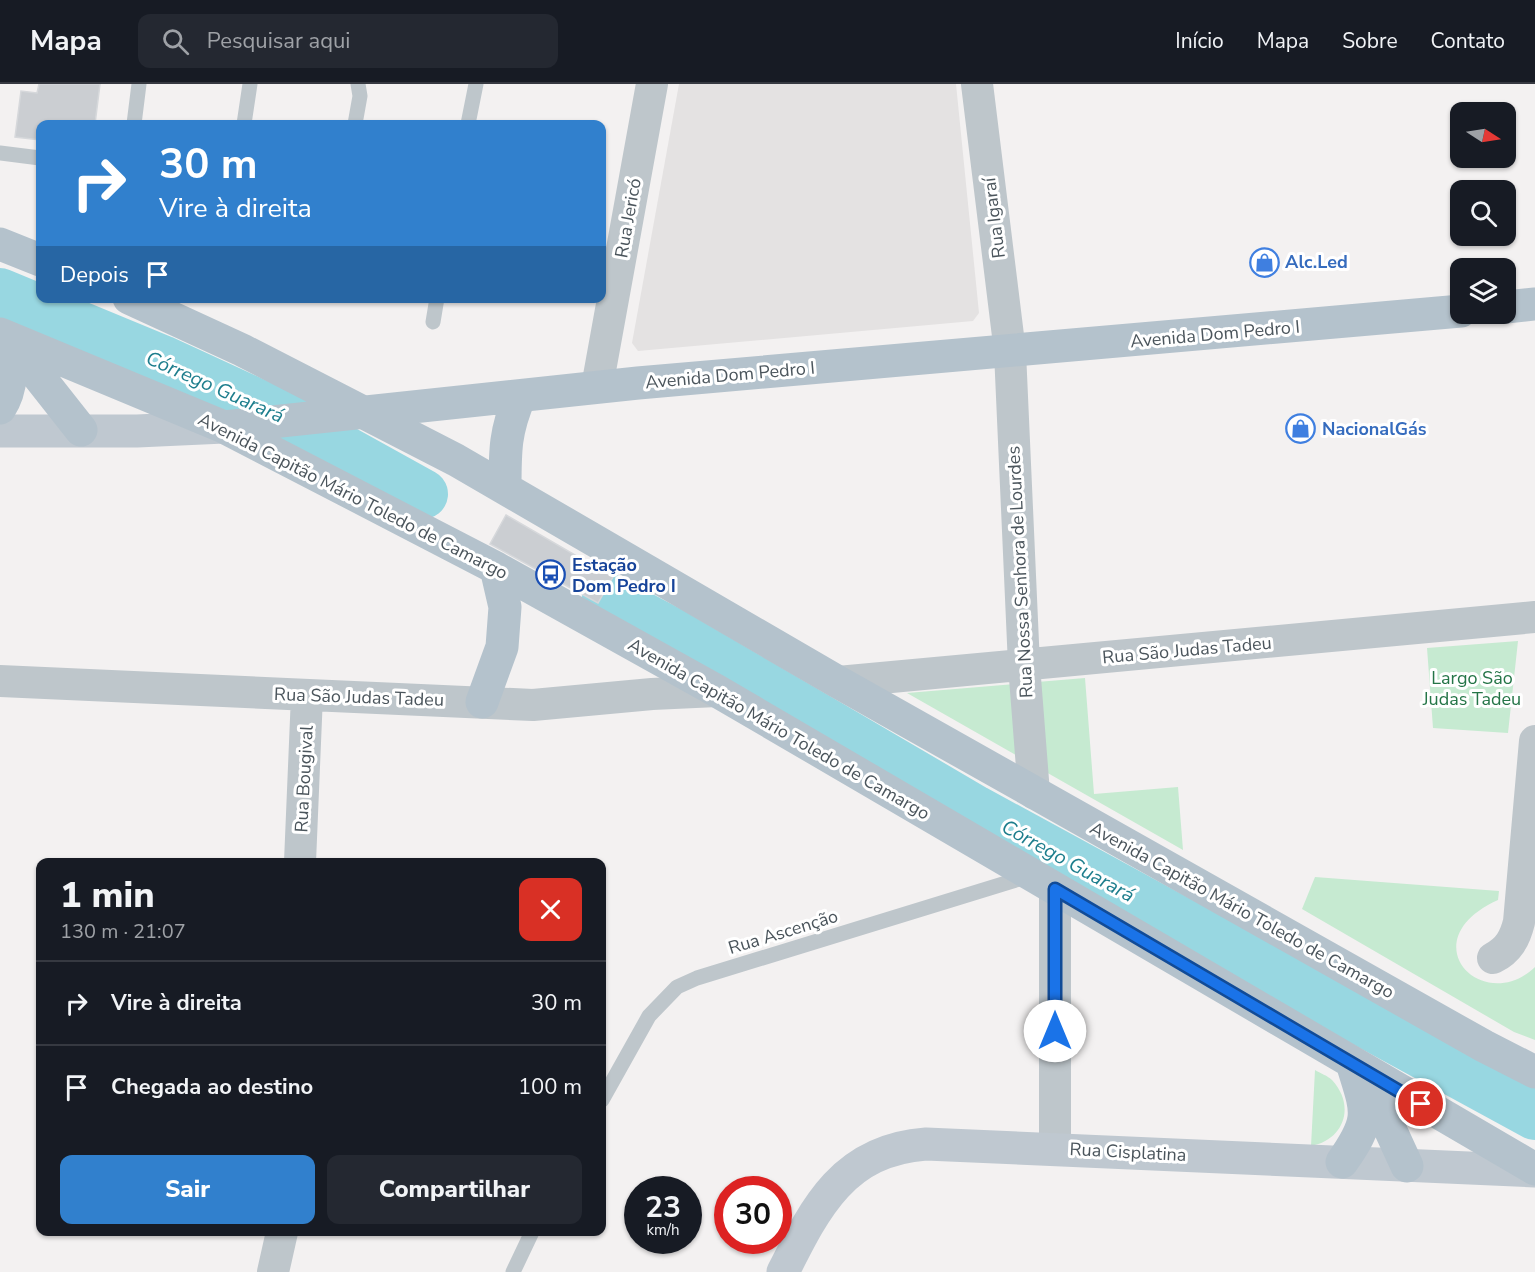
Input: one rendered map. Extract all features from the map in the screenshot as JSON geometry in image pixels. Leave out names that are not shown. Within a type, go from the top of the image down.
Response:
[{"type":"main road","points":[[0,244],[36,258]]},
{"type":"main road","name":"Avenida Capitão Mário Toledo de Camargo","points":[[140,303],[242,350],[505,488],[838,682],[1484,1046],[1535,1072]]},
{"type":"main road","points":[[1516,306],[1535,304]]},
{"type":"main road","name":"Avenida Dom Pedro I","points":[[239,425],[597,387],[1450,312]]},
{"type":"main road","points":[[0,408],[9,388],[11,367],[4,336]]},
{"type":"main road","points":[[4,336],[81,430]]},
{"type":"main road","name":"Avenida Capitão Mário Toledo de Camargo","points":[[4,336],[239,425],[717,691],[1535,1170]]},
{"type":"main road","points":[[505,488],[505,445],[510,420],[520,396]]},
{"type":"main road","points":[[482,702],[502,647],[505,607],[496,568]]},
{"type":"main road","points":[[1484,1046],[1535,1055]]},
{"type":"main road","points":[[1342,1162],[1360,1137],[1365,1112],[1357,1066]]},
{"type":"main road","points":[[1357,1066],[1407,1166]]},
{"type":"street","name":"Rua Jericó","points":[[597,387],[652,84]]},
{"type":"street","name":"Rua Igaraí","points":[[977,84],[1010,352]]},
{"type":"street","name":"Rua Nossa Senhora de Lourdes","points":[[1010,352],[1024,665],[1034,793]]},
{"type":"street","name":"Avenida Dom Pedro I","points":[[0,431],[137,431],[239,425]]},
{"type":"street","name":"Rua São Judas Tadeu","points":[[838,682],[1535,618]]},
{"type":"street","name":"Rua São Judas Tadeu","points":[[0,681],[533,705],[652,694],[717,691]]},
{"type":"street","name":"Rua Bougival","points":[[300,858],[307,695]]},
{"type":"street","points":[[1493,958],[1512,942],[1519,922],[1535,741]]},
{"type":"street","points":[[1043,882],[1056,1149]]},
{"type":"street","name":"Rua Cisplatina","points":[[783,1272],[821,1202],[842,1178],[875,1156],[908,1145],[1056,1149],[1535,1170]]},
{"type":"street","points":[[273,1272],[281,1236]]},
{"type":"lane","points":[[134,120],[139,84]]},
{"type":"lane","points":[[245,120],[250,84]]},
{"type":"lane","points":[[356,120],[360,96],[358,84]]},
{"type":"lane","points":[[469,120],[476,84]]},
{"type":"lane","points":[[0,153],[36,158]]},
{"type":"lane","points":[[433,322],[436,303]]},
{"type":"lane","name":"Rua Ascenção","points":[[606,1093],[648,1016],[677,987],[697,978],[1043,882]]},
{"type":"lane","points":[[513,1272],[530,1236]]},
{"type":"shaded area","points":[[679,84],[956,84],[979,313],[973,321],[638,351],[632,343]]},
{"type":"green space","name":"Largo São Judas Tadeu","points":[[1518,641],[1508,733],[1433,728],[1427,648]]},
{"type":"green space","points":[[1085,678],[1094,794],[1178,787],[1183,850],[907,693]]},
{"type":"green space","points":[[1315,877],[1499,891],[1498,900],[1472,916],[1459,934],[1457,952],[1463,967],[1477,978],[1494,983],[1515,980],[1535,967],[1535,1040],[1514,1032],[1302,909]]},
{"type":"green space","points":[[1315,1070],[1330,1079],[1339,1090],[1345,1111],[1343,1120],[1332,1137],[1311,1146]]},
{"type":"building","points":[[39,84],[100,84],[96,120],[36,120],[36,140],[15,137],[21,91],[37,93]]},
{"type":"building","points":[[506,515],[613,577],[598,603],[490,544]]},
{"type":"waterway","name":"Córrego Guarará","points":[[0,293],[162,360],[275,412],[423,494]]},
{"type":"waterway","name":"Córrego Guarará","points":[[607,598],[671,632],[975,810],[1535,1115]]},
{"type":"place","name":"Alc.Led","points":[[1264,262]]},
{"type":"place","name":"NacionalGás","points":[[1301,429]]},
{"type":"place","name":"Estação Dom Pedro I","points":[[551,575]]},
{"type":"route","points":[[1055,1031],[1055,889],[1421,1104]]}]
